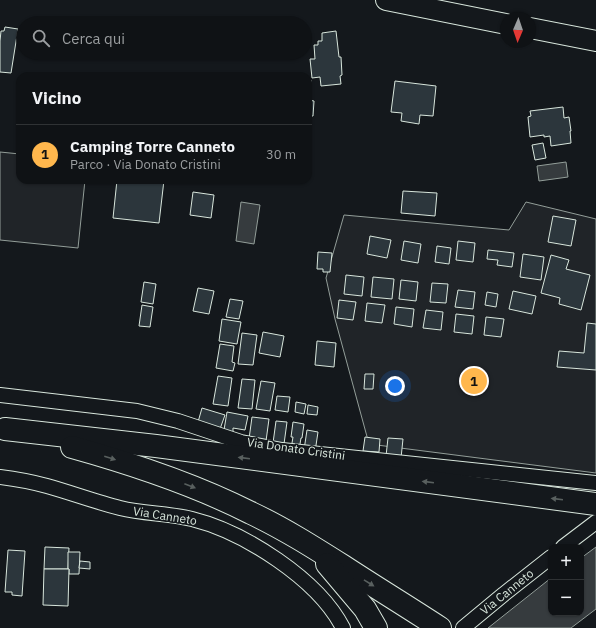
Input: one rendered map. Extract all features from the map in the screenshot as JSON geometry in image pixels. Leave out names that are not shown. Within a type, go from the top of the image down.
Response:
[{"type":"highway","points":[[440,628],[312,547],[243,509],[154,472],[84,450],[6,429],[156,446],[596,504]]},
{"type":"highway","points":[[312,547],[360,603],[376,628]]},
{"type":"main road","points":[[386,0],[500,23]]},
{"type":"main road","points":[[536,29],[596,41]]},
{"type":"street","name":"Via Donato Cristini","points":[[0,395],[137,411],[178,421],[250,444],[282,450],[596,483]]},
{"type":"street","name":"Via Canneto","points":[[0,477],[47,486],[130,510],[168,514],[201,521],[228,532],[267,553],[301,578],[324,600],[343,628]]},
{"type":"street","points":[[567,544],[596,522]]},
{"type":"street","name":"Via Canneto","points":[[463,628],[548,559]]},
{"type":"shaded area","points":[[0,152],[16,154],[16,184],[85,184],[78,248],[0,240]]},
{"type":"shaded area","points":[[566,162],[568,177],[539,181],[537,166]]},
{"type":"shaded area","points":[[241,202],[260,205],[254,244],[236,241]]},
{"type":"shaded area","points":[[526,202],[596,219],[596,473],[369,444],[335,319],[326,278],[344,215],[509,230]]},
{"type":"shaded area","points":[[596,547],[596,609],[571,628],[488,628],[548,580],[548,616],[584,616],[584,556]]},
{"type":"building","points":[[5,27],[16,29],[16,42],[11,73],[0,72],[0,41],[1,31],[4,31]]},
{"type":"building","points":[[336,31],[339,57],[341,57],[341,84],[321,86],[320,77],[312,78],[310,60],[315,59],[314,45],[318,45],[318,41],[322,41],[322,33]]},
{"type":"building","points":[[395,81],[436,86],[433,116],[420,115],[419,124],[401,121],[402,113],[391,112]]},
{"type":"building","points":[[312,101],[314,101],[312,116]]},
{"type":"building","points":[[563,107],[564,118],[569,117],[571,143],[551,146],[550,136],[544,137],[544,135],[530,137],[528,117],[531,116],[530,111]]},
{"type":"building","points":[[543,143],[546,158],[535,160],[532,145]]},
{"type":"building","points":[[117,184],[164,184],[159,223],[113,218]]},
{"type":"building","points":[[403,191],[437,193],[435,216],[401,213]]},
{"type":"building","points":[[193,192],[214,195],[211,218],[190,215]]},
{"type":"building","points":[[553,216],[576,220],[571,246],[548,242]]},
{"type":"building","points":[[370,236],[391,240],[387,258],[367,254]]},
{"type":"building","points":[[404,241],[421,244],[418,263],[401,260]]},
{"type":"building","points":[[458,241],[475,243],[473,262],[456,260]]},
{"type":"building","points":[[437,246],[451,248],[449,264],[435,262]]},
{"type":"building","points":[[488,250],[514,253],[512,267],[497,265],[498,260],[487,259]]},
{"type":"building","points":[[318,252],[332,253],[330,272],[323,272],[323,269],[317,269]]},
{"type":"building","points":[[523,254],[544,257],[541,280],[520,277]]},
{"type":"building","points":[[551,255],[569,260],[566,269],[590,275],[581,310],[559,304],[560,298],[541,293]]},
{"type":"building","points":[[346,275],[364,277],[362,296],[344,294]]},
{"type":"building","points":[[373,277],[394,279],[392,299],[371,297]]},
{"type":"building","points":[[401,280],[418,282],[416,301],[399,299]]},
{"type":"building","points":[[144,282],[156,284],[153,304],[141,302]]},
{"type":"building","points":[[432,283],[448,284],[446,303],[430,302]]},
{"type":"building","points":[[198,288],[214,291],[209,314],[193,311]]},
{"type":"building","points":[[458,290],[475,292],[473,309],[455,307]]},
{"type":"building","points":[[513,291],[536,296],[532,314],[509,309]]},
{"type":"building","points":[[487,292],[498,294],[496,307],[485,305]]},
{"type":"building","points":[[230,299],[243,301],[239,319],[226,317]]},
{"type":"building","points":[[339,300],[356,302],[353,320],[337,318]]},
{"type":"building","points":[[367,303],[385,305],[382,323],[365,321]]},
{"type":"building","points":[[142,305],[153,307],[150,327],[139,326]]},
{"type":"building","points":[[396,307],[414,309],[412,327],[394,324]]},
{"type":"building","points":[[426,310],[443,312],[441,330],[423,328]]},
{"type":"building","points":[[456,314],[474,316],[472,334],[454,332]]},
{"type":"building","points":[[486,317],[504,319],[501,337],[484,335]]},
{"type":"building","points":[[222,319],[241,322],[237,344],[219,341]]},
{"type":"building","points":[[587,323],[596,324],[596,370],[557,367],[559,351],[584,353]]},
{"type":"building","points":[[263,332],[284,336],[280,357],[259,353]]},
{"type":"building","points":[[242,333],[257,335],[253,365],[238,364]]},
{"type":"building","points":[[317,341],[336,343],[334,367],[315,365]]},
{"type":"building","points":[[220,344],[234,346],[232,362],[235,363],[233,371],[216,368]]},
{"type":"building","points":[[365,374],[374,374],[373,389],[364,389]]},
{"type":"building","points":[[218,376],[232,378],[228,406],[213,404]]},
{"type":"building","points":[[242,379],[255,380],[252,409],[238,408]]},
{"type":"building","points":[[261,381],[275,383],[270,411],[256,409]]},
{"type":"building","points":[[277,396],[290,397],[288,412],[275,410]]},
{"type":"building","points":[[296,402],[306,404],[304,414],[295,412]]},
{"type":"building","points":[[308,405],[318,407],[317,415],[307,414]]},
{"type":"building","points":[[202,408],[225,415],[220,429],[198,422]]},
{"type":"building","points":[[227,412],[248,416],[245,430],[233,428],[233,432],[224,430]]},
{"type":"building","points":[[252,417],[269,419],[266,441],[249,439]]},
{"type":"building","points":[[276,421],[287,422],[284,444],[273,443]]},
{"type":"building","points":[[293,422],[304,424],[299,450],[291,449]]},
{"type":"building","points":[[307,430],[318,432],[315,452],[304,450]]},
{"type":"building","points":[[365,437],[380,439],[379,452],[363,451]]},
{"type":"building","points":[[388,438],[403,439],[401,458],[386,456]]},
{"type":"building","points":[[45,547],[69,548],[68,569],[44,569]]},
{"type":"building","points":[[8,550],[25,551],[22,596],[12,595],[12,592],[5,592]]},
{"type":"building","points":[[68,552],[80,552],[79,574],[69,574]]},
{"type":"building","points":[[80,561],[90,562],[90,569],[79,568]]},
{"type":"building","points":[[44,569],[69,569],[68,606],[43,605]]},
{"type":"place","name":"Camping Torre Canneto","points":[[474,381]]}]
